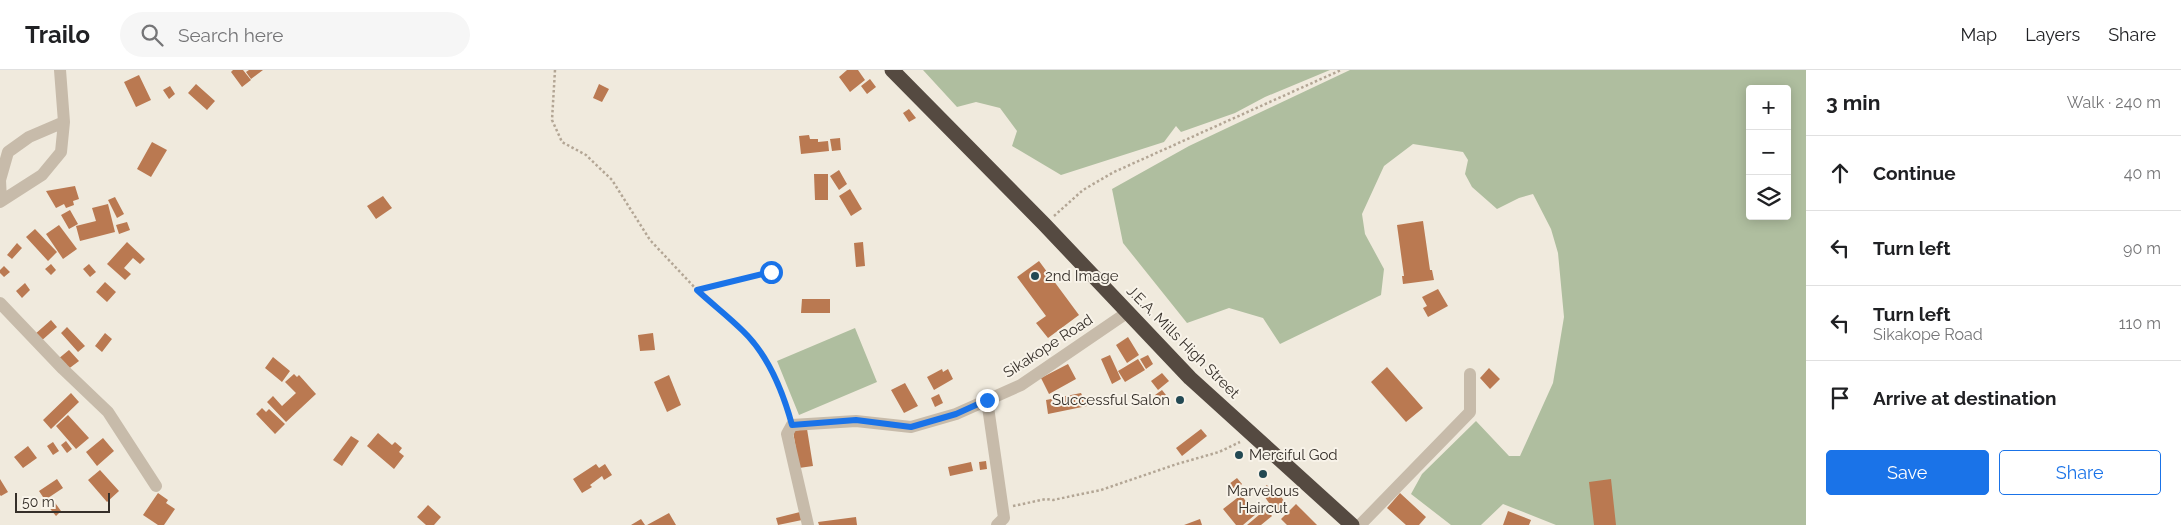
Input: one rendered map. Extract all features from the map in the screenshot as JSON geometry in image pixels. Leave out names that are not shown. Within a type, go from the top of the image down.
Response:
[{"type":"highway","name":"J.E.A. Mills High Street","points":[[892,70],[1044,224],[1190,378],[1352,525]]},
{"type":"street","points":[[60,70],[64,122],[61,152],[42,175],[1,201],[0,180],[8,152],[30,137],[64,122]]},
{"type":"street","points":[[0,303],[63,370],[108,412],[156,486]]},
{"type":"street","name":"Sikakope Road","points":[[792,425],[856,420],[911,427],[956,414],[1021,385],[1128,312]]},
{"type":"street","points":[[1360,525],[1470,412],[1470,374]]},
{"type":"street","points":[[987,400],[1004,518],[997,525]]},
{"type":"street","points":[[792,425],[787,434],[808,525]]},
{"type":"path","points":[[555,70],[552,120],[562,142],[586,155],[612,180],[650,240],[697,290],[744,332],[760,352],[784,394],[792,425]]},
{"type":"path","points":[[1044,224],[1083,190],[1114,172],[1341,70]]},
{"type":"path","points":[[697,290],[771,272]]},
{"type":"path","points":[[1003,508],[1102,490],[1218,452],[1241,441]]},
{"type":"green space","points":[[923,70],[1330,70],[1265,97],[1235,113],[1181,132],[1176,126],[1164,142],[1061,175],[1012,146],[1017,131],[1000,108],[976,102],[957,107]]},
{"type":"green space","points":[[1350,70],[1806,70],[1806,525],[1556,525],[1503,504],[1481,525],[1451,525],[1411,494],[1422,474],[1476,421],[1509,456],[1520,456],[1553,383],[1564,317],[1558,253],[1551,229],[1533,194],[1519,198],[1497,209],[1472,187],[1465,174],[1468,160],[1463,152],[1413,144],[1384,166],[1362,214],[1365,234],[1384,269],[1381,295],[1280,344],[1263,318],[1229,308],[1187,323],[1123,243],[1112,189],[1189,146]]},
{"type":"green space","points":[[855,328],[877,382],[799,415],[777,361]]},
{"type":"building","points":[[233,70],[243,70],[251,80],[242,87],[231,72]]},
{"type":"building","points":[[249,70],[263,70],[251,79],[246,72]]},
{"type":"building","points":[[847,70],[858,70],[865,80],[850,92],[839,77]]},
{"type":"building","points":[[139,75],[151,100],[136,107],[124,82]]},
{"type":"building","points":[[870,79],[876,87],[867,94],[861,86]]},
{"type":"building","points":[[196,84],[215,101],[207,110],[188,93]]},
{"type":"building","points":[[599,84],[609,89],[602,102],[593,98]]},
{"type":"building","points":[[170,86],[175,94],[169,99],[163,90]]},
{"type":"building","points":[[909,109],[916,118],[909,122],[903,113]]},
{"type":"building","points":[[809,135],[810,139],[818,139],[818,142],[828,141],[829,151],[801,154],[799,136]]},
{"type":"building","points":[[840,138],[841,150],[832,151],[830,139]]},
{"type":"building","points":[[152,142],[167,150],[151,177],[137,169]]},
{"type":"building","points":[[839,170],[847,184],[839,190],[830,176]]},
{"type":"building","points":[[814,174],[828,174],[828,200],[815,200]]},
{"type":"building","points":[[75,186],[79,199],[73,201],[74,205],[66,208],[64,204],[56,208],[46,191]]},
{"type":"building","points":[[850,189],[862,209],[851,216],[839,196]]},
{"type":"building","points":[[383,196],[392,208],[376,219],[367,206]]},
{"type":"building","points":[[115,197],[124,214],[117,218],[108,200]]},
{"type":"building","points":[[108,204],[115,232],[80,241],[76,226],[96,221],[92,208]]},
{"type":"building","points":[[70,210],[78,224],[69,229],[61,215]]},
{"type":"building","points":[[1423,221],[1430,270],[1432,270],[1434,280],[1403,284],[1402,276],[1404,276],[1397,225]]},
{"type":"building","points":[[127,222],[130,230],[119,234],[116,225]]},
{"type":"building","points":[[59,225],[77,249],[63,259],[46,234]]},
{"type":"building","points":[[35,229],[57,252],[48,261],[26,237]]},
{"type":"building","points":[[127,242],[145,259],[140,264],[133,258],[124,268],[131,274],[125,280],[107,264]]},
{"type":"building","points":[[863,242],[865,266],[856,267],[854,243]]},
{"type":"building","points":[[17,243],[22,248],[12,259],[7,255]]},
{"type":"building","points":[[1039,261],[1079,315],[1048,338],[1036,323],[1046,316],[1017,277]]},
{"type":"building","points":[[51,264],[56,270],[51,275],[45,269]]},
{"type":"building","points":[[89,264],[96,272],[90,277],[83,269]]},
{"type":"building","points":[[4,266],[10,272],[4,277],[0,270]]},
{"type":"building","points":[[105,282],[116,292],[107,302],[96,292]]},
{"type":"building","points":[[25,283],[30,290],[22,298],[16,291]]},
{"type":"building","points":[[1438,289],[1448,306],[1428,317],[1423,308],[1427,306],[1422,297]]},
{"type":"building","points":[[802,299],[830,299],[830,313],[801,313]]},
{"type":"building","points":[[51,320],[57,327],[40,342],[34,335]]},
{"type":"building","points":[[67,327],[85,346],[78,352],[61,333]]},
{"type":"building","points":[[105,333],[112,339],[102,352],[95,346]]},
{"type":"building","points":[[653,333],[655,350],[640,351],[638,335]]},
{"type":"building","points":[[1128,337],[1139,355],[1127,363],[1116,345]]},
{"type":"building","points":[[69,350],[79,361],[67,370],[58,359]]},
{"type":"building","points":[[1110,355],[1121,379],[1112,384],[1101,359]]},
{"type":"building","points":[[1148,355],[1153,364],[1146,369],[1140,359]]},
{"type":"building","points":[[273,357],[290,371],[282,382],[265,368]]},
{"type":"building","points":[[1138,359],[1145,370],[1125,382],[1118,371]]},
{"type":"building","points":[[1068,364],[1076,379],[1049,394],[1041,378]]},
{"type":"building","points":[[1387,367],[1423,408],[1406,422],[1371,382]]},
{"type":"building","points":[[1489,368],[1500,379],[1490,389],[1480,378]]},
{"type":"building","points":[[942,369],[943,372],[948,369],[953,379],[934,390],[927,377]]},
{"type":"building","points":[[1162,373],[1169,381],[1158,390],[1151,381]]},
{"type":"building","points":[[294,374],[297,377],[299,375],[316,394],[286,422],[267,402],[273,396],[282,406],[296,393],[285,382]]},
{"type":"building","points":[[669,375],[681,405],[667,412],[654,382]]},
{"type":"building","points":[[905,383],[918,406],[904,413],[891,390]]},
{"type":"building","points":[[1162,390],[1166,395],[1159,401],[1155,395]]},
{"type":"building","points":[[71,393],[79,402],[51,429],[43,420]]},
{"type":"building","points":[[1081,393],[1087,406],[1048,414],[1046,400]]},
{"type":"building","points":[[939,394],[943,403],[935,407],[931,398]]},
{"type":"building","points":[[262,408],[266,412],[269,409],[285,424],[275,434],[256,414]]},
{"type":"building","points":[[68,415],[89,438],[76,449],[56,426]]},
{"type":"building","points":[[807,429],[813,466],[799,468],[793,431]]},
{"type":"building","points":[[1201,429],[1207,436],[1182,456],[1176,448]]},
{"type":"building","points":[[378,433],[392,445],[395,442],[402,448],[399,452],[404,456],[394,469],[367,446]]},
{"type":"building","points":[[351,436],[359,441],[342,466],[333,460]]},
{"type":"building","points":[[103,438],[114,451],[97,466],[86,452]]},
{"type":"building","points":[[66,441],[72,449],[67,453],[61,445]]},
{"type":"building","points":[[53,442],[59,451],[53,455],[47,446]]},
{"type":"building","points":[[28,446],[37,458],[23,468],[14,457]]},
{"type":"building","points":[[986,461],[987,469],[980,470],[979,462]]},
{"type":"building","points":[[971,462],[973,471],[950,476],[948,467]]},
{"type":"building","points":[[596,464],[599,468],[605,464],[612,475],[604,480],[602,476],[590,485],[592,487],[582,493],[573,479]]},
{"type":"building","points":[[100,470],[119,491],[107,502],[88,480]]},
{"type":"building","points":[[1237,478],[1242,484],[1234,491],[1229,484]]},
{"type":"building","points":[[0,479],[8,492],[1,496],[0,495]]},
{"type":"building","points":[[57,479],[63,488],[45,500],[39,491]]},
{"type":"building","points":[[1611,479],[1616,525],[1594,525],[1589,482]]},
{"type":"building","points":[[1267,485],[1272,492],[1276,490],[1287,505],[1276,513],[1260,490]]},
{"type":"building","points":[[158,493],[168,500],[166,503],[175,509],[164,525],[158,525],[143,515]]},
{"type":"building","points":[[1400,493],[1426,517],[1419,525],[1406,525],[1387,508]]},
{"type":"building","points":[[1241,495],[1256,514],[1243,525],[1236,525],[1223,509]]},
{"type":"building","points":[[53,500],[61,511],[56,516],[47,505]]},
{"type":"building","points":[[1296,504],[1317,525],[1287,525],[1281,519]]},
{"type":"building","points":[[428,505],[441,517],[434,525],[426,525],[417,517]]},
{"type":"building","points":[[1266,509],[1272,516],[1261,525],[1247,525]]},
{"type":"building","points":[[1508,511],[1531,520],[1529,525],[1503,525]]},
{"type":"building","points":[[800,512],[802,520],[778,525],[776,518]]},
{"type":"building","points":[[669,513],[676,525],[647,525]]},
{"type":"building","points":[[856,517],[857,525],[819,525],[818,522]]},
{"type":"building","points":[[641,519],[645,525],[631,525]]},
{"type":"building","points":[[1200,519],[1202,525],[1184,525]]},
{"type":"place","name":"2nd Image","points":[[1035,276]]},
{"type":"place","name":"Successful Salon","points":[[1180,400]]},
{"type":"place","name":"Merciful God","points":[[1239,455]]},
{"type":"place","name":"Marvelous Haircut","points":[[1263,474]]},
{"type":"route","points":[[771,272],[697,290],[744,332],[760,352],[784,394],[792,425],[856,420],[911,427],[956,414],[987,400]]}]
